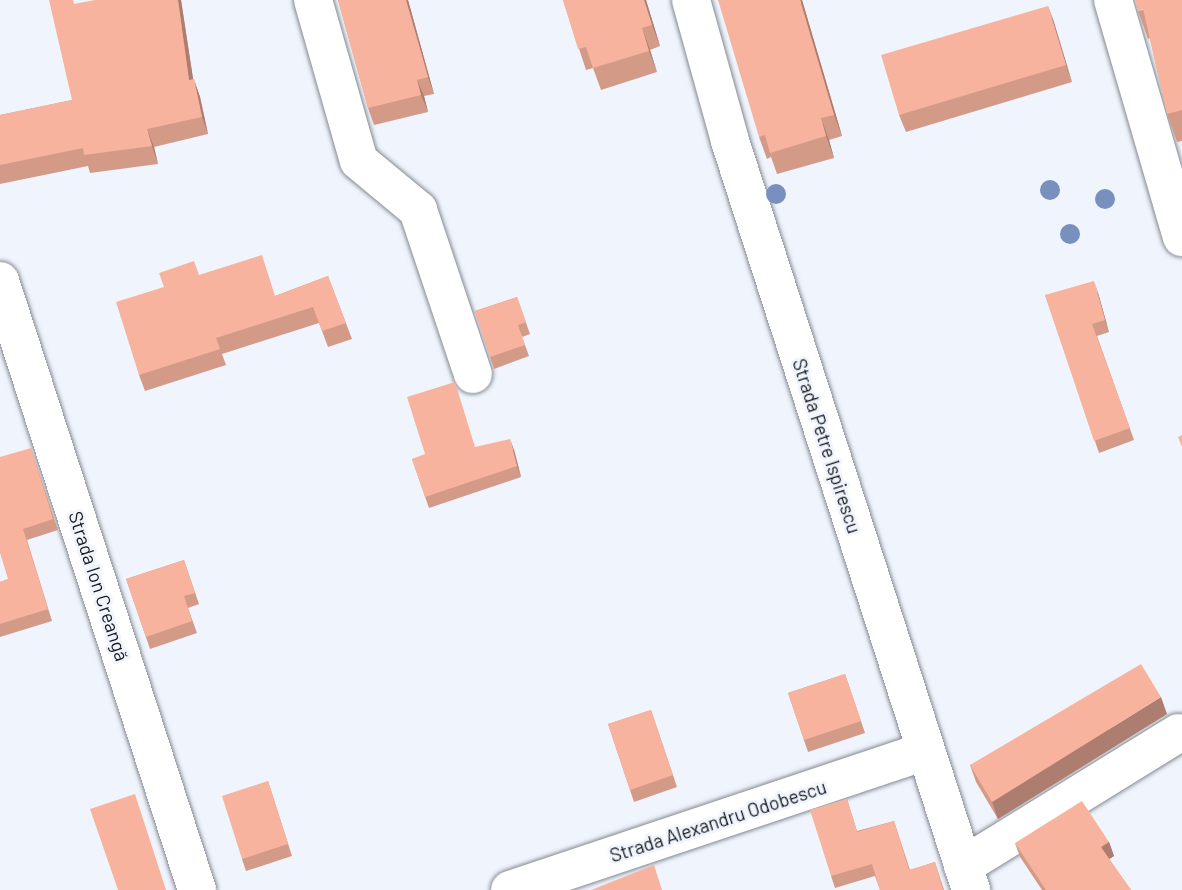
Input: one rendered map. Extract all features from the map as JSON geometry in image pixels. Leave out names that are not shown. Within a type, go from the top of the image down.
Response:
[{"type":"street","points":[[313,0],[359,161],[418,210],[473,374]]},
{"type":"street","name":"Strada Petre Ispirescu","points":[[691,0],[730,141],[967,878]]},
{"type":"street","points":[[1113,0],[1182,237]]},
{"type":"street","name":"Strada Ion Creangă","points":[[0,281],[197,890]]},
{"type":"street","points":[[967,878],[1178,733]]},
{"type":"street","name":"Strada Alexandru Odobescu","points":[[510,890],[925,751]]},
{"type":"building","points":[[49,0],[73,0],[74,4],[95,0],[178,0],[189,80],[194,79],[202,117],[147,129],[152,146],[84,155],[83,148],[0,165],[0,115],[72,100]]},
{"type":"building","points":[[338,0],[406,0],[428,77],[417,80],[421,95],[368,108]]},
{"type":"building","points":[[563,0],[644,0],[652,25],[642,28],[649,51],[593,68],[586,47],[578,49]]},
{"type":"building","points":[[718,0],[800,0],[834,115],[821,118],[826,136],[770,153],[765,135],[759,137]]},
{"type":"building","points":[[1135,0],[1182,0],[1182,110],[1167,114],[1143,9],[1138,11]]},
{"type":"building","points":[[1048,6],[1066,65],[899,115],[881,55]]},
{"type":"building","points":[[262,255],[275,296],[328,276],[346,323],[322,331],[313,307],[216,338],[220,349],[139,375],[116,302],[164,287],[159,273],[194,261],[199,275]]},
{"type":"building","points":[[1094,281],[1105,320],[1092,324],[1130,428],[1094,441],[1045,295]]},
{"type":"building","points":[[517,297],[526,322],[518,325],[525,345],[490,357],[475,311]]},
{"type":"building","points":[[455,382],[475,447],[510,439],[517,466],[425,497],[412,459],[425,454],[407,397]]},
{"type":"building","points":[[31,448],[53,519],[23,529],[48,609],[0,624],[0,582],[8,579],[0,553],[0,457]]},
{"type":"building","points":[[184,560],[195,593],[184,596],[192,621],[146,637],[126,579]]},
{"type":"building","points":[[1141,664],[1161,697],[992,802],[970,765]]},
{"type":"building","points":[[845,674],[861,721],[804,740],[788,693]]},
{"type":"building","points":[[651,710],[673,775],[630,790],[608,724]]},
{"type":"building","points":[[268,781],[288,844],[242,859],[222,796]]},
{"type":"building","points":[[135,794],[166,890],[118,890],[90,809]]},
{"type":"building","points":[[847,799],[857,832],[894,821],[909,870],[935,862],[943,890],[880,890],[872,864],[831,876],[810,810]]},
{"type":"building","points":[[1082,801],[1109,842],[1101,847],[1131,890],[1046,890],[1015,843]]},
{"type":"building","points":[[654,865],[662,890],[591,890]]}]
